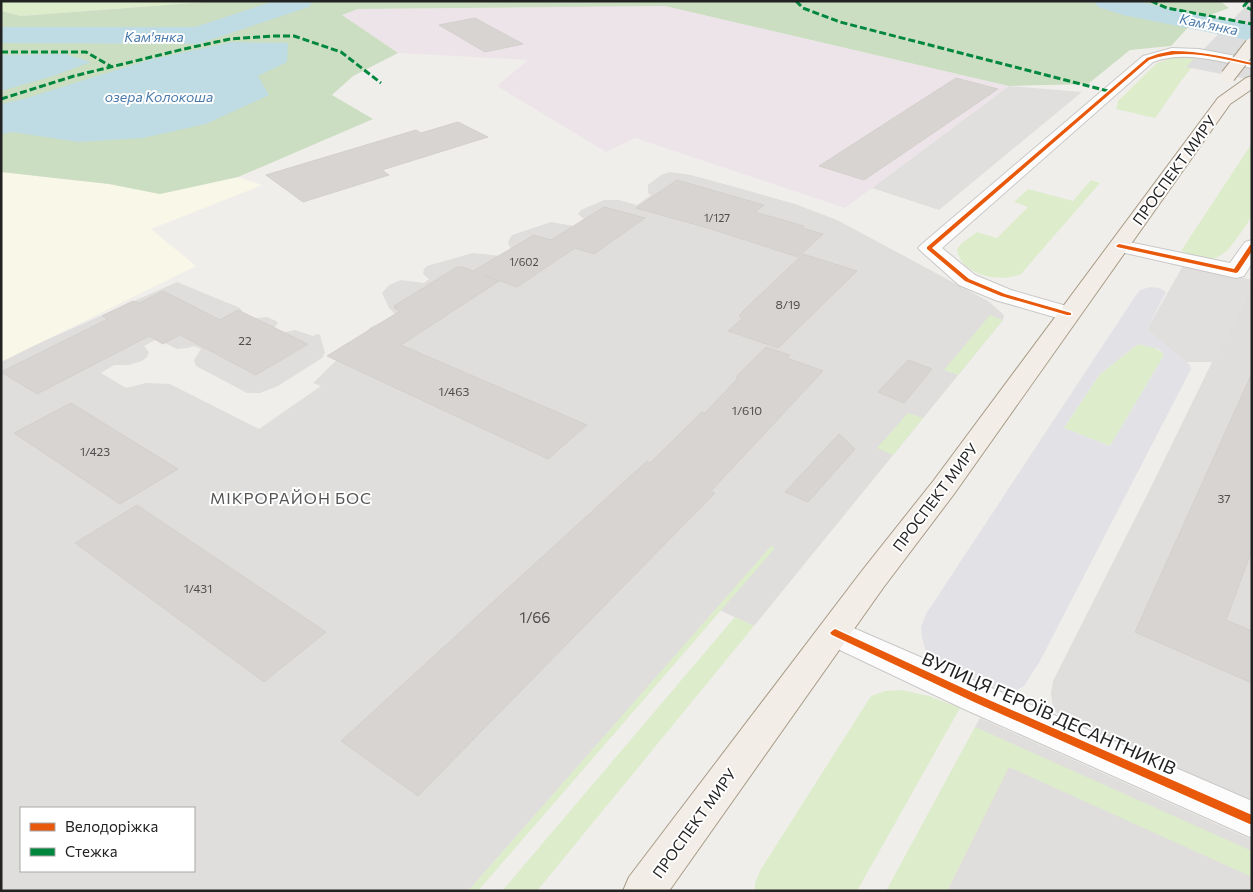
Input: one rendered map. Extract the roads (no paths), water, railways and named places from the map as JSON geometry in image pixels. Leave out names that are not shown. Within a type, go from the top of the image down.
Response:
[{"type":"main road","name":"ПРОСПЕКТ МИРУ","points":[[1224,102],[1228,76],[1252,45]]},
{"type":"main road","name":"ПРОСПЕКТ МИРУ","points":[[644,891],[944,487],[1224,102],[1252,80]]},
{"type":"street","points":[[1069,314],[1003,294],[967,280],[929,248],[1148,59],[1176,52],[1252,64]]},
{"type":"street","points":[[1119,246],[1236,271],[1252,246]]},
{"type":"street","name":"ВУЛИЦЯ ГЕРОЇВ ДЕСАНТНИКІВ","points":[[835,632],[992,706],[1252,820]]},
{"type":"water","name":"озера Колокоша","points":[[232,42],[288,43],[287,62],[258,76],[269,95],[206,124],[143,138],[78,142],[12,132],[1,134],[1,104],[27,98],[148,60]]},
{"type":"water","name":"озера Колокоша","points":[[65,54],[91,62],[53,76],[1,91],[1,55]]},
{"type":"waterway","name":"Кам'янка","points":[[1,35],[198,36],[300,1]]},
{"type":"waterway","name":"Кам'янка","points":[[1107,1],[1132,9],[1252,33]]},
{"type":"district","name":"МІКРОРАЙОН БОС","points":[[291,497]]}]
